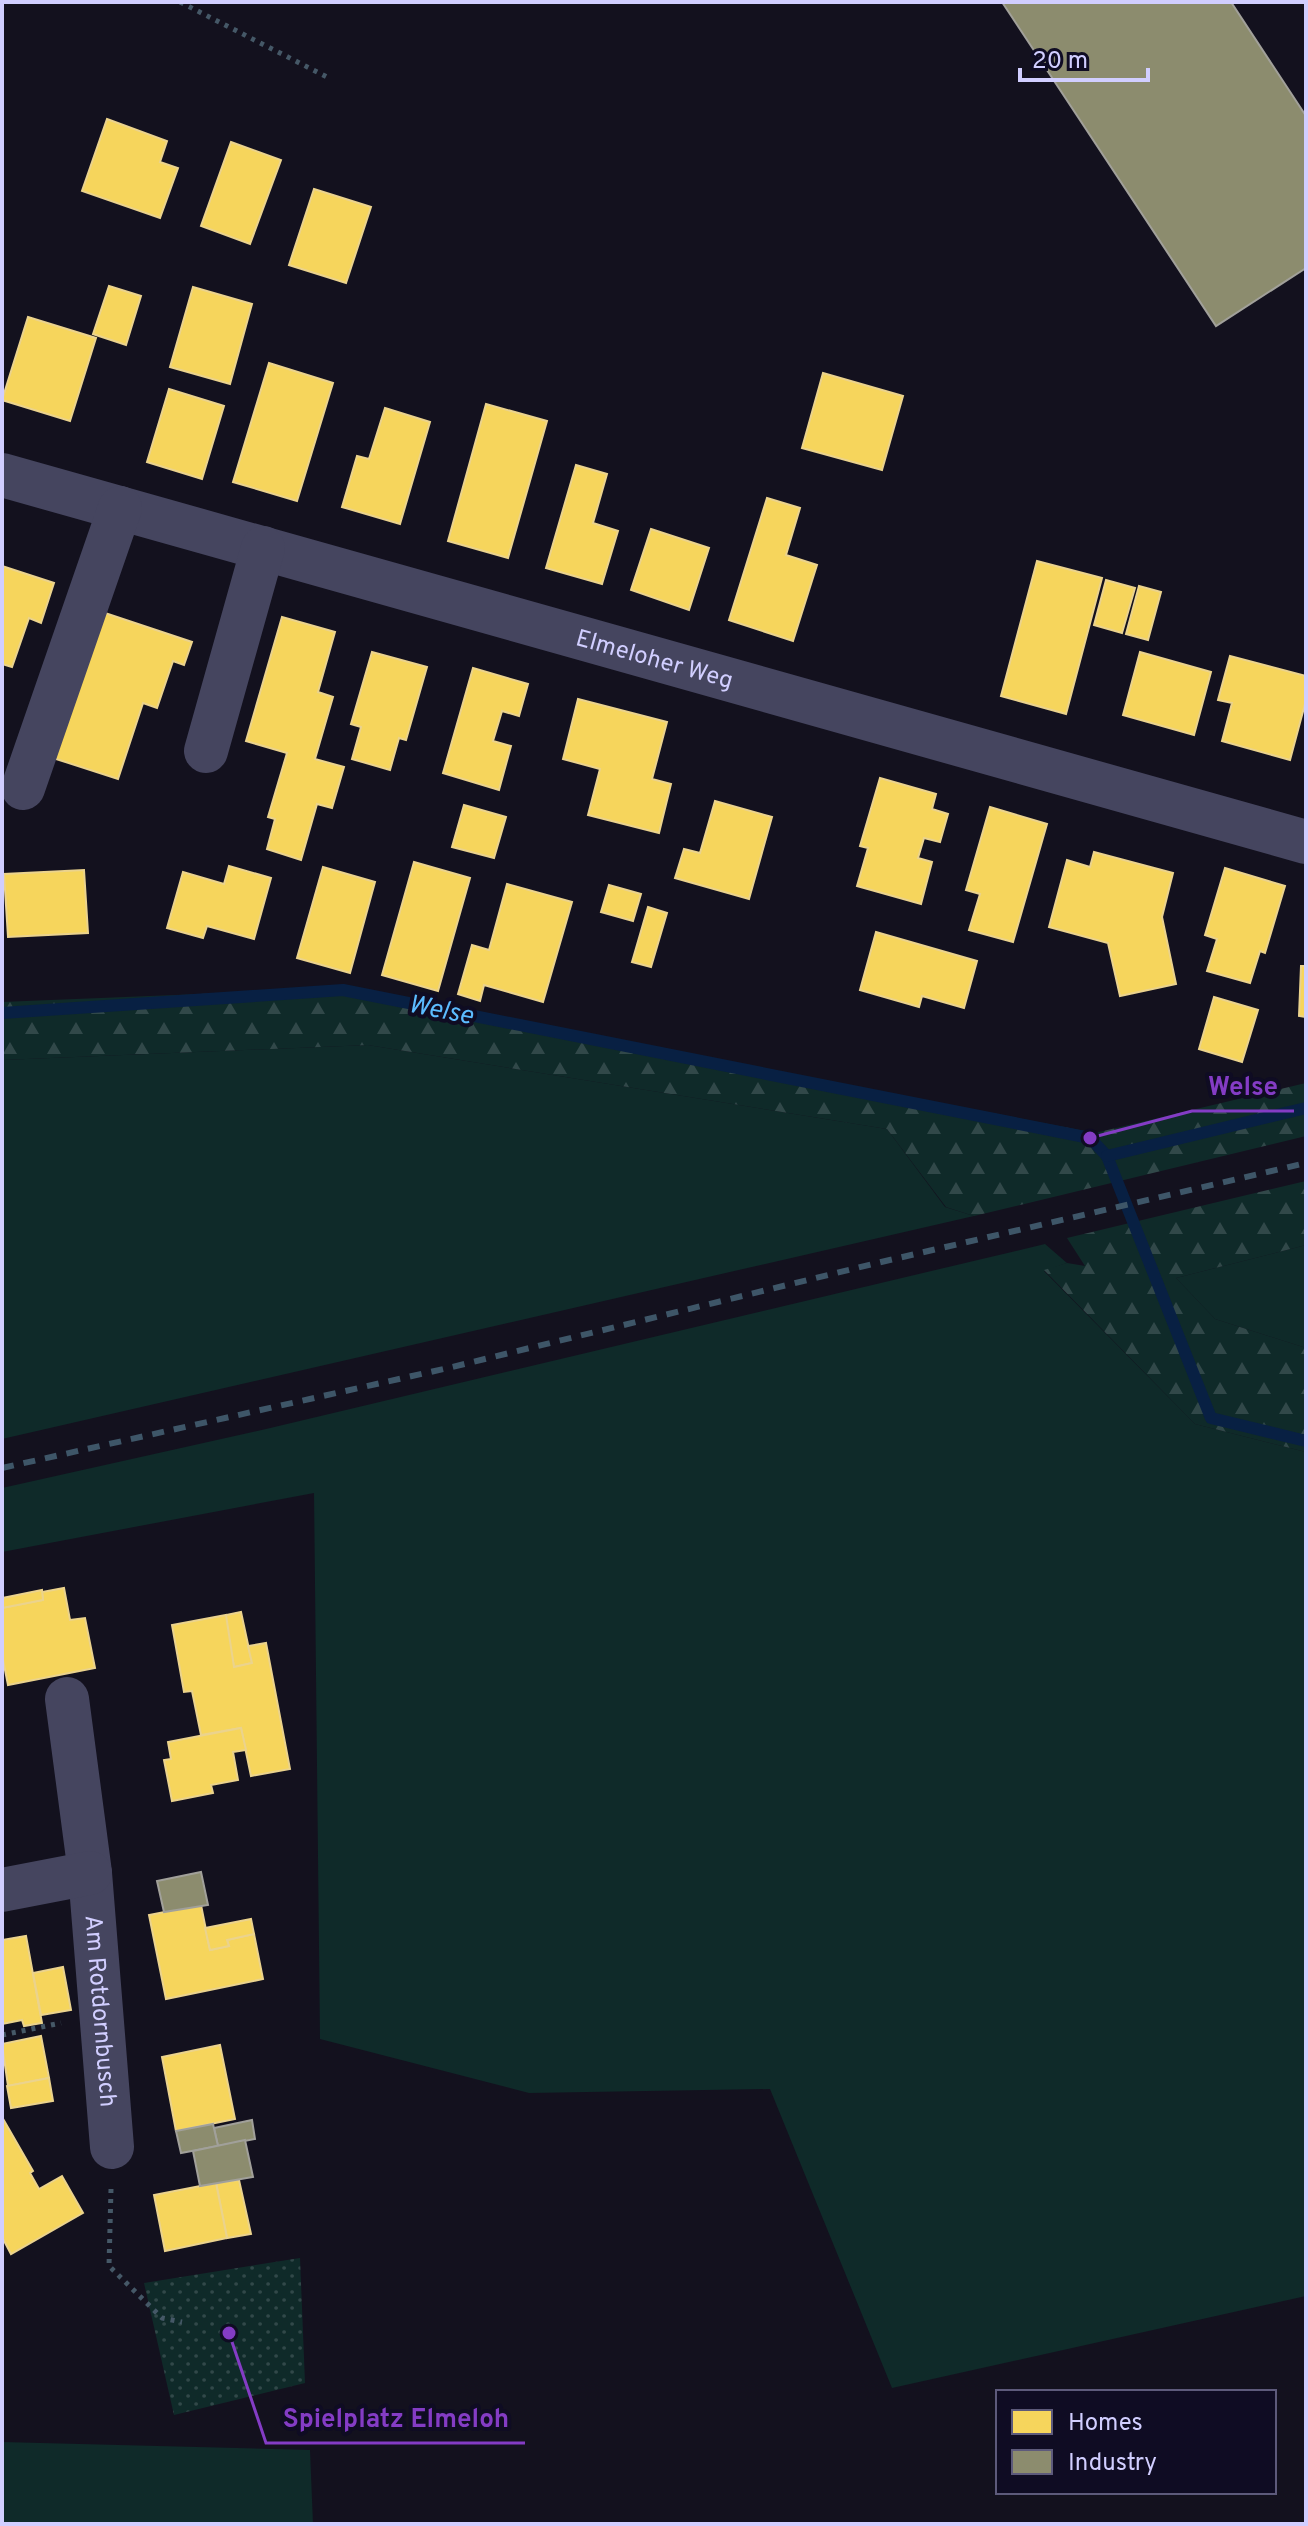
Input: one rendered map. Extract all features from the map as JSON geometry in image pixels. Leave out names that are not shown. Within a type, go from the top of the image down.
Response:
[{"type":"street","name":"Elmeloher Weg","points":[[2,475],[1306,842]]},
{"type":"street","points":[[23,788],[120,508]]},
{"type":"street","points":[[206,751],[263,548]]},
{"type":"street","name":"Am Rotdornbusch","points":[[67,1699],[90,1873],[112,2147]]},
{"type":"street","points":[[2,1890],[90,1873]]},
{"type":"path","points":[[180,2],[327,77]]},
{"type":"path","points":[[2,2035],[102,2015]]},
{"type":"path","points":[[112,2147],[109,2266],[162,2318],[182,2322]]},
{"type":"green space","points":[[346,988],[1095,1133],[1306,1083],[1306,1136],[974,1216],[946,1207],[887,1129],[368,1045],[2,1060],[2,1002]]},
{"type":"green space","points":[[368,1045],[887,1129],[945,1207],[974,1216],[2,1439],[2,1060]]},
{"type":"green space","points":[[1306,1181],[1306,1245],[1176,1278],[1215,1319],[1306,1348],[1306,1452],[1195,1424],[1044,1270],[1067,1263],[1085,1266],[1067,1238]]},
{"type":"green space","points":[[1045,1244],[1067,1263],[1044,1271],[1195,1424],[1306,1452],[1306,2296],[892,2388],[770,2089],[529,2093],[320,2039],[314,1493],[2,1552],[2,1488],[266,1429]]},
{"type":"green space","points":[[1306,1245],[1306,1348],[1215,1319],[1176,1278]]},
{"type":"green space","points":[[300,2258],[305,2383],[174,2415],[144,2283]]},
{"type":"green space","points":[[2,2442],[310,2450],[313,2524],[2,2524]]},
{"type":"building: Homes","points":[[107,119],[167,141],[160,162],[178,168],[160,218],[82,191]]},
{"type":"building: Homes","points":[[231,142],[281,160],[250,244],[201,226]]},
{"type":"building: Homes","points":[[314,189],[371,207],[346,283],[289,265]]},
{"type":"building: Homes","points":[[109,286],[141,296],[126,345],[93,334]]},
{"type":"building: Homes","points":[[193,287],[252,304],[230,384],[170,367]]},
{"type":"building: Homes","points":[[28,317],[96,338],[70,421],[2,400]]},
{"type":"building: Homes","points":[[269,363],[333,383],[297,501],[233,482]]},
{"type":"building: Homes","points":[[823,373],[903,396],[882,470],[802,448]]},
{"type":"building: Homes","points":[[169,389],[224,406],[202,479],[147,462]]},
{"type":"building: Homes","points":[[486,404],[547,421],[508,558],[448,541]]},
{"type":"building: Homes","points":[[385,408],[430,422],[400,524],[342,507],[357,456],[369,459]]},
{"type":"building: Homes","points":[[576,465],[607,474],[593,523],[618,531],[602,584],[546,568]]},
{"type":"building: Homes","points":[[767,498],[800,508],[786,555],[817,565],[793,641],[729,620]]},
{"type":"building: Homes","points":[[651,529],[709,548],[689,610],[631,590]]},
{"type":"building: Homes","points":[[1037,561],[1102,578],[1066,714],[1001,696]]},
{"type":"building: Homes","points":[[2,566],[54,583],[41,623],[29,618],[12,667],[2,664]]},
{"type":"building: Homes","points":[[1106,580],[1135,588],[1122,633],[1094,625]]},
{"type":"building: Homes","points":[[1139,586],[1161,592],[1148,640],[1126,634]]},
{"type":"building: Homes","points":[[99,611],[192,642],[184,665],[173,661],[157,708],[143,703],[118,779],[50,757]]},
{"type":"building: Homes","points":[[282,617],[335,632],[318,692],[333,697],[315,759],[344,767],[332,808],[317,804],[301,860],[267,849],[275,819],[268,817],[287,753],[246,741]]},
{"type":"building: Homes","points":[[372,652],[427,667],[406,740],[399,738],[390,770],[352,759],[361,727],[351,724]]},
{"type":"building: Homes","points":[[1140,652],[1211,672],[1194,735],[1123,715]]},
{"type":"building: Homes","points":[[1230,656],[1306,676],[1306,700],[1290,760],[1222,741],[1232,703],[1218,700]]},
{"type":"building: Homes","points":[[473,668],[528,684],[519,716],[502,711],[493,741],[511,746],[499,790],[443,773]]},
{"type":"building: Homes","points":[[578,699],[667,722],[652,779],[671,784],[659,833],[588,815],[600,769],[563,759]]},
{"type":"building: Homes","points":[[880,778],[936,794],[932,809],[948,814],[940,842],[924,838],[918,858],[932,862],[921,904],[857,886],[868,848],[860,846]]},
{"type":"building: Homes","points":[[715,801],[772,817],[749,899],[675,878],[684,849],[700,853]]},
{"type":"building: Homes","points":[[464,805],[506,817],[494,858],[452,847]]},
{"type":"building: Homes","points":[[990,807],[1047,824],[1013,942],[969,930],[980,894],[966,890]]},
{"type":"building: Homes","points":[[1094,852],[1173,873],[1162,917],[1176,984],[1120,996],[1108,943],[1049,927],[1067,860],[1090,867]]},
{"type":"building: Homes","points":[[414,862],[470,878],[438,991],[382,975]]},
{"type":"building: Homes","points":[[229,866],[271,878],[254,939],[207,926],[203,938],[167,928],[183,872],[224,884]]},
{"type":"building: Homes","points":[[323,867],[375,882],[350,973],[297,958]]},
{"type":"building: Homes","points":[[1225,868],[1285,886],[1265,953],[1260,951],[1250,983],[1207,971],[1217,939],[1205,935]]},
{"type":"building: Homes","points":[[84,870],[88,933],[8,937],[4,874]]},
{"type":"building: Homes","points":[[507,884],[572,902],[543,1002],[484,985],[480,1001],[458,994],[472,945],[489,950]]},
{"type":"building: Homes","points":[[609,885],[641,894],[633,921],[601,912]]},
{"type":"building: Homes","points":[[648,907],[667,913],[651,967],[632,962]]},
{"type":"building: Homes","points":[[876,932],[977,961],[964,1008],[922,996],[919,1007],[860,990]]},
{"type":"building: Homes","points":[[1301,966],[1306,966],[1306,1017],[1299,1016]]},
{"type":"building: Homes","points":[[1214,997],[1258,1010],[1242,1062],[1199,1049]]},
{"type":"building: Homes","points":[[64,1588],[70,1620],[85,1618],[95,1668],[8,1685],[2,1655],[2,1608],[43,1600],[42,1592]]},
{"type":"building: Homes","points":[[42,1590],[43,1600],[2,1608],[2,1598]]},
{"type":"building: Homes","points":[[241,1612],[252,1663],[234,1667],[225,1620],[226,1615]]},
{"type":"building: Homes","points":[[226,1615],[234,1667],[252,1663],[248,1646],[266,1643],[290,1769],[251,1776],[241,1728],[201,1735],[192,1691],[184,1692],[172,1625]]},
{"type":"building: Homes","points":[[241,1728],[246,1750],[233,1752],[238,1780],[211,1785],[213,1793],[172,1801],[164,1760],[171,1759],[168,1742]]},
{"type":"building: Homes","points":[[201,1905],[210,1950],[229,1946],[227,1940],[254,1934],[263,1979],[166,1999],[149,1915]]},
{"type":"building: Homes","points":[[251,1919],[254,1934],[227,1940],[229,1946],[210,1950],[205,1928]]},
{"type":"building: Homes","points":[[26,1936],[42,2023],[24,2026],[22,2020],[2,2024],[2,1940]]},
{"type":"building: Homes","points":[[63,1967],[71,2010],[41,2015],[33,1973]]},
{"type":"building: Homes","points":[[41,2036],[49,2078],[8,2086],[2,2044]]},
{"type":"building: Homes","points":[[220,2045],[235,2119],[176,2131],[162,2057]]},
{"type":"building: Homes","points":[[49,2078],[53,2101],[11,2108],[7,2086]]},
{"type":"building: Homes","points":[[2,2117],[33,2171],[30,2173],[39,2189],[62,2176],[83,2213],[11,2254],[2,2237]]},
{"type":"building: Homes","points":[[239,2180],[251,2234],[227,2238],[216,2183]]},
{"type":"building: Homes","points":[[216,2183],[227,2238],[165,2251],[154,2195]]},
{"type":"building: Industry","points":[[1002,2],[1231,2],[1306,116],[1306,268],[1216,326]]},
{"type":"building: Industry","points":[[201,1872],[208,1905],[164,1912],[157,1881]]},
{"type":"building: Industry","points":[[252,2120],[255,2139],[218,2146],[214,2128]]},
{"type":"building: Industry","points":[[213,2124],[218,2146],[181,2153],[176,2131]]},
{"type":"building: Industry","points":[[245,2140],[253,2177],[200,2186],[193,2151]]},
{"type":"waterway","name":"Welse","points":[[2,1013],[343,990],[1090,1138],[1107,1156],[1211,1418],[1306,1441]]},
{"type":"waterway","points":[[1107,1156],[1306,1108]]},
{"type":"railway","points":[[2,1468],[448,1368],[877,1263],[1306,1163]]},
{"type":"place","name":"Welse","points":[[1090,1138]]},
{"type":"place","name":"Spielplatz Elmeloh","points":[[229,2333]]}]
